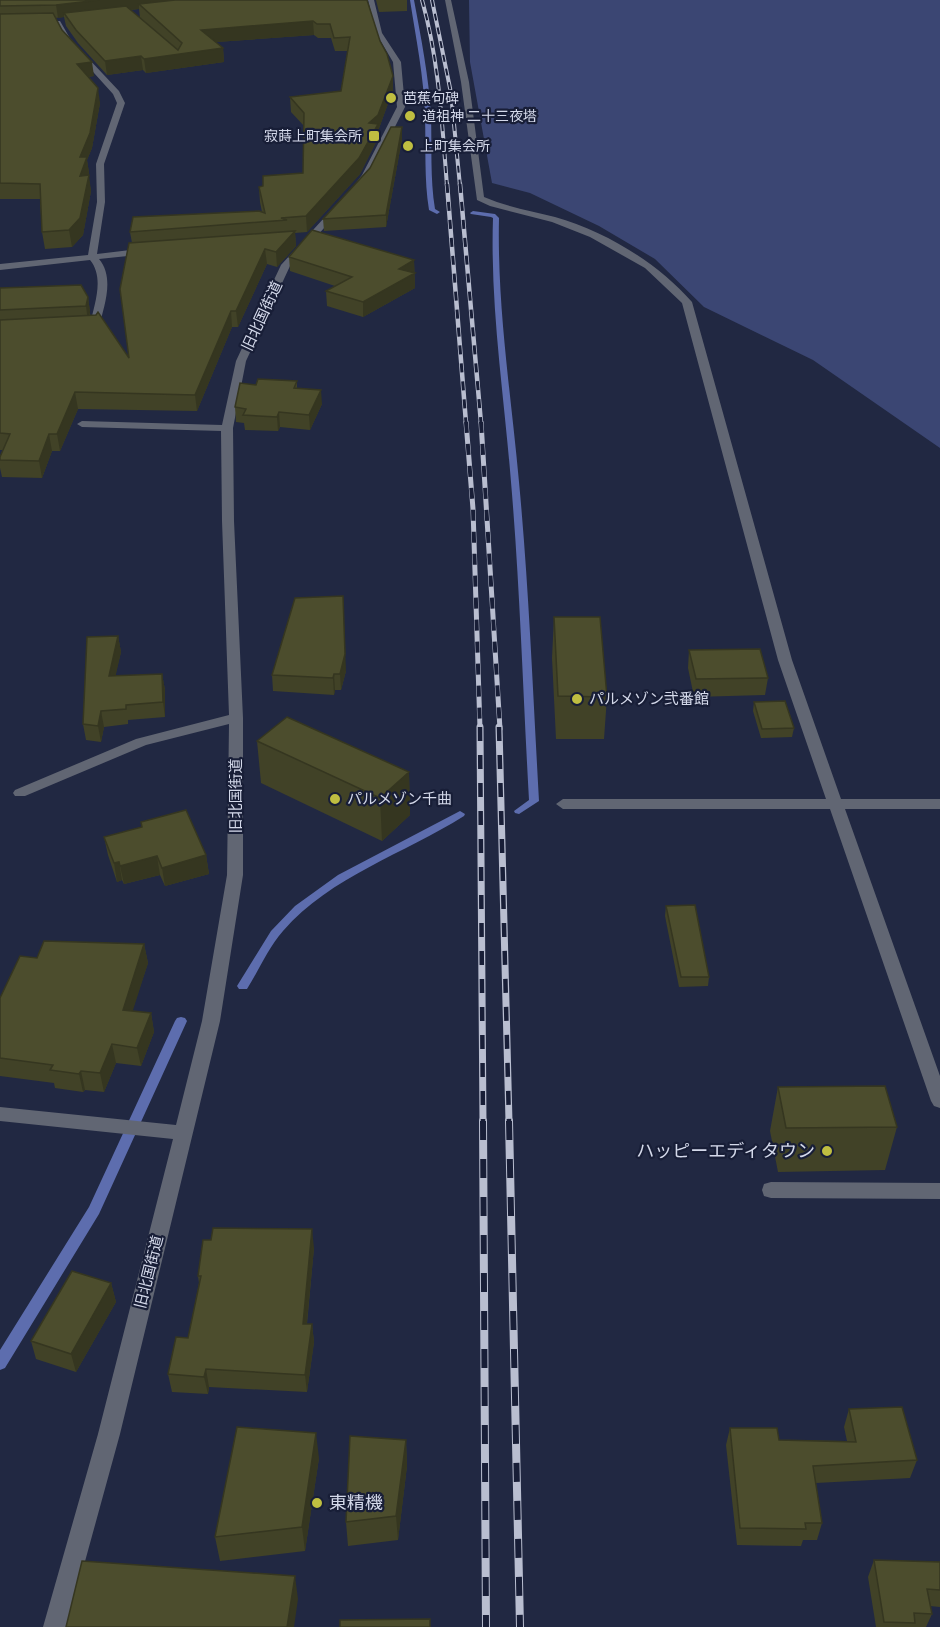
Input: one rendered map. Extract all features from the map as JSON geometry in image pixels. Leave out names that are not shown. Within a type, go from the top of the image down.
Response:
[{"type":"street","name":"旧北国街道","points":[[55,1627],[110,1434],[211,1021],[235,875],[236,718],[227,498],[227,428],[241,361],[286,265],[304,240],[366,176],[401,107],[397,62],[379,33],[371,0]]},
{"type":"street","points":[[448,0],[465,82],[480,198],[493,204],[555,220],[593,235],[648,266],[687,302],[785,660],[940,1101]]},
{"type":"street","points":[[46,23],[68,21]]},
{"type":"street","points":[[58,22],[68,40],[116,93],[121,103],[100,164],[101,202],[92,256]]},
{"type":"street","points":[[0,267],[154,250]]},
{"type":"street","points":[[82,328],[94,327],[103,282],[100,263],[92,256]]},
{"type":"street","points":[[82,424],[227,428]]},
{"type":"street","points":[[20,794],[141,742],[236,718]]},
{"type":"street","points":[[563,804],[836,806],[940,804]]},
{"type":"street","points":[[0,1114],[183,1133]]},
{"type":"street","points":[[771,1190],[940,1191]]},
{"type":"shaded area","points":[[469,0],[940,0],[940,448],[813,360],[704,307],[655,259],[599,226],[530,193],[492,183],[470,62]]},
{"type":"building","points":[[0,0],[99,0],[56,5],[0,6]]},
{"type":"building","points":[[175,0],[367,0],[393,76],[378,115],[369,123],[378,124],[359,158],[306,216],[281,218],[287,220],[130,232],[133,217],[259,211],[265,213],[259,187],[263,186],[263,176],[303,173],[304,113],[290,97],[341,91],[350,37],[334,38],[330,24],[317,24],[313,21],[201,30],[223,48],[144,59],[141,56],[105,61],[76,30],[64,13],[126,6],[178,50],[182,43],[139,4]]},
{"type":"building","points":[[53,13],[62,30],[92,62],[77,64],[98,88],[90,133],[80,157],[87,157],[80,176],[89,175],[80,218],[69,230],[42,232],[40,184],[0,183],[0,14]]},
{"type":"building","points":[[391,127],[402,127],[386,215],[323,219],[370,168]]},
{"type":"building","points":[[312,230],[414,260],[399,269],[415,273],[363,302],[326,291],[352,277],[289,257]]},
{"type":"building","points":[[295,231],[276,252],[265,249],[236,311],[231,311],[195,395],[75,392],[57,434],[49,434],[39,461],[0,460],[10,434],[0,433],[0,320],[96,315],[98,312],[129,358],[120,289],[129,243]]},
{"type":"building","points":[[81,285],[88,297],[86,306],[0,310],[0,288]]},
{"type":"building","points":[[258,379],[297,381],[294,388],[321,390],[309,415],[279,412],[277,417],[243,415],[246,409],[235,407],[240,383],[256,385]]},
{"type":"building","points":[[343,596],[345,654],[340,674],[334,674],[333,678],[272,675],[295,598]]},
{"type":"building","points":[[554,617],[600,617],[607,697],[558,696]]},
{"type":"building","points":[[118,636],[109,676],[162,674],[163,702],[126,705],[126,709],[101,711],[98,726],[83,724],[87,637]]},
{"type":"building","points":[[760,649],[768,678],[696,679],[689,650]]},
{"type":"building","points":[[785,701],[794,728],[762,729],[754,702]]},
{"type":"building","points":[[287,717],[409,772],[380,798],[257,741]]},
{"type":"building","points":[[186,810],[206,855],[162,868],[157,856],[120,866],[119,862],[114,863],[104,837],[142,827],[141,822]]},
{"type":"building","points":[[695,905],[709,977],[681,977],[666,906]]},
{"type":"building","points":[[44,941],[144,944],[123,1010],[151,1013],[137,1048],[112,1044],[100,1073],[81,1071],[79,1074],[50,1070],[53,1065],[0,1058],[0,998],[20,956],[37,958]]},
{"type":"building","points":[[885,1086],[897,1127],[786,1128],[778,1087]]},
{"type":"building","points":[[213,1228],[312,1229],[303,1324],[312,1324],[305,1375],[206,1369],[204,1377],[168,1374],[176,1337],[188,1338],[201,1276],[198,1276],[203,1240],[211,1240]]},
{"type":"building","points":[[72,1271],[111,1283],[71,1354],[31,1341]]},
{"type":"building","points":[[902,1407],[917,1460],[813,1466],[822,1523],[805,1523],[806,1529],[740,1528],[730,1428],[777,1428],[779,1440],[856,1442],[849,1409]]},
{"type":"building","points":[[237,1427],[316,1433],[302,1527],[215,1537]]},
{"type":"building","points":[[350,1436],[406,1440],[396,1516],[346,1522]]},
{"type":"building","points":[[874,1560],[940,1562],[940,1590],[927,1589],[932,1614],[914,1613],[915,1623],[884,1622]]},
{"type":"building","points":[[82,1561],[295,1576],[287,1627],[66,1627]]},
{"type":"building","points":[[430,1619],[430,1627],[340,1627],[340,1620]]},
{"type":"waterway","points":[[412,0],[424,71],[428,115],[429,192],[432,210],[437,212]]},
{"type":"waterway","points":[[473,213],[493,215],[496,218],[498,317],[518,522],[534,801],[519,811]]},
{"type":"waterway","points":[[243,986],[280,927],[319,892],[460,814]]},
{"type":"waterway","points":[[0,1363],[94,1210],[181,1021]]},
{"type":"railway","points":[[422,0],[436,69],[447,186]]},
{"type":"railway","points":[[432,0],[451,93],[460,186]]},
{"type":"railway","points":[[447,184],[466,423]]},
{"type":"railway","points":[[460,184],[481,423]]},
{"type":"railway","points":[[466,422],[473,509],[480,729]]},
{"type":"railway","points":[[481,422],[500,729]]},
{"type":"railway","points":[[480,727],[483,1122]]},
{"type":"railway","points":[[499,727],[509,1122]]},
{"type":"railway","points":[[483,1121],[486,1627]]},
{"type":"railway","points":[[509,1121],[520,1627]]},
{"type":"place","name":"芭蕉句碑","points":[[391,98]]},
{"type":"place","name":"道祖神 二十三夜塔","points":[[410,116]]},
{"type":"place","name":"寂蒔上町集会所","points":[[374,136]]},
{"type":"place","name":"上町集会所","points":[[408,146]]},
{"type":"place","name":"パルメゾン弐番館","points":[[577,699]]},
{"type":"place","name":"パルメゾン千曲","points":[[335,799]]},
{"type":"place","name":"ハッピーエディタウン","points":[[827,1151]]},
{"type":"place","name":"東精機","points":[[317,1503]]}]
